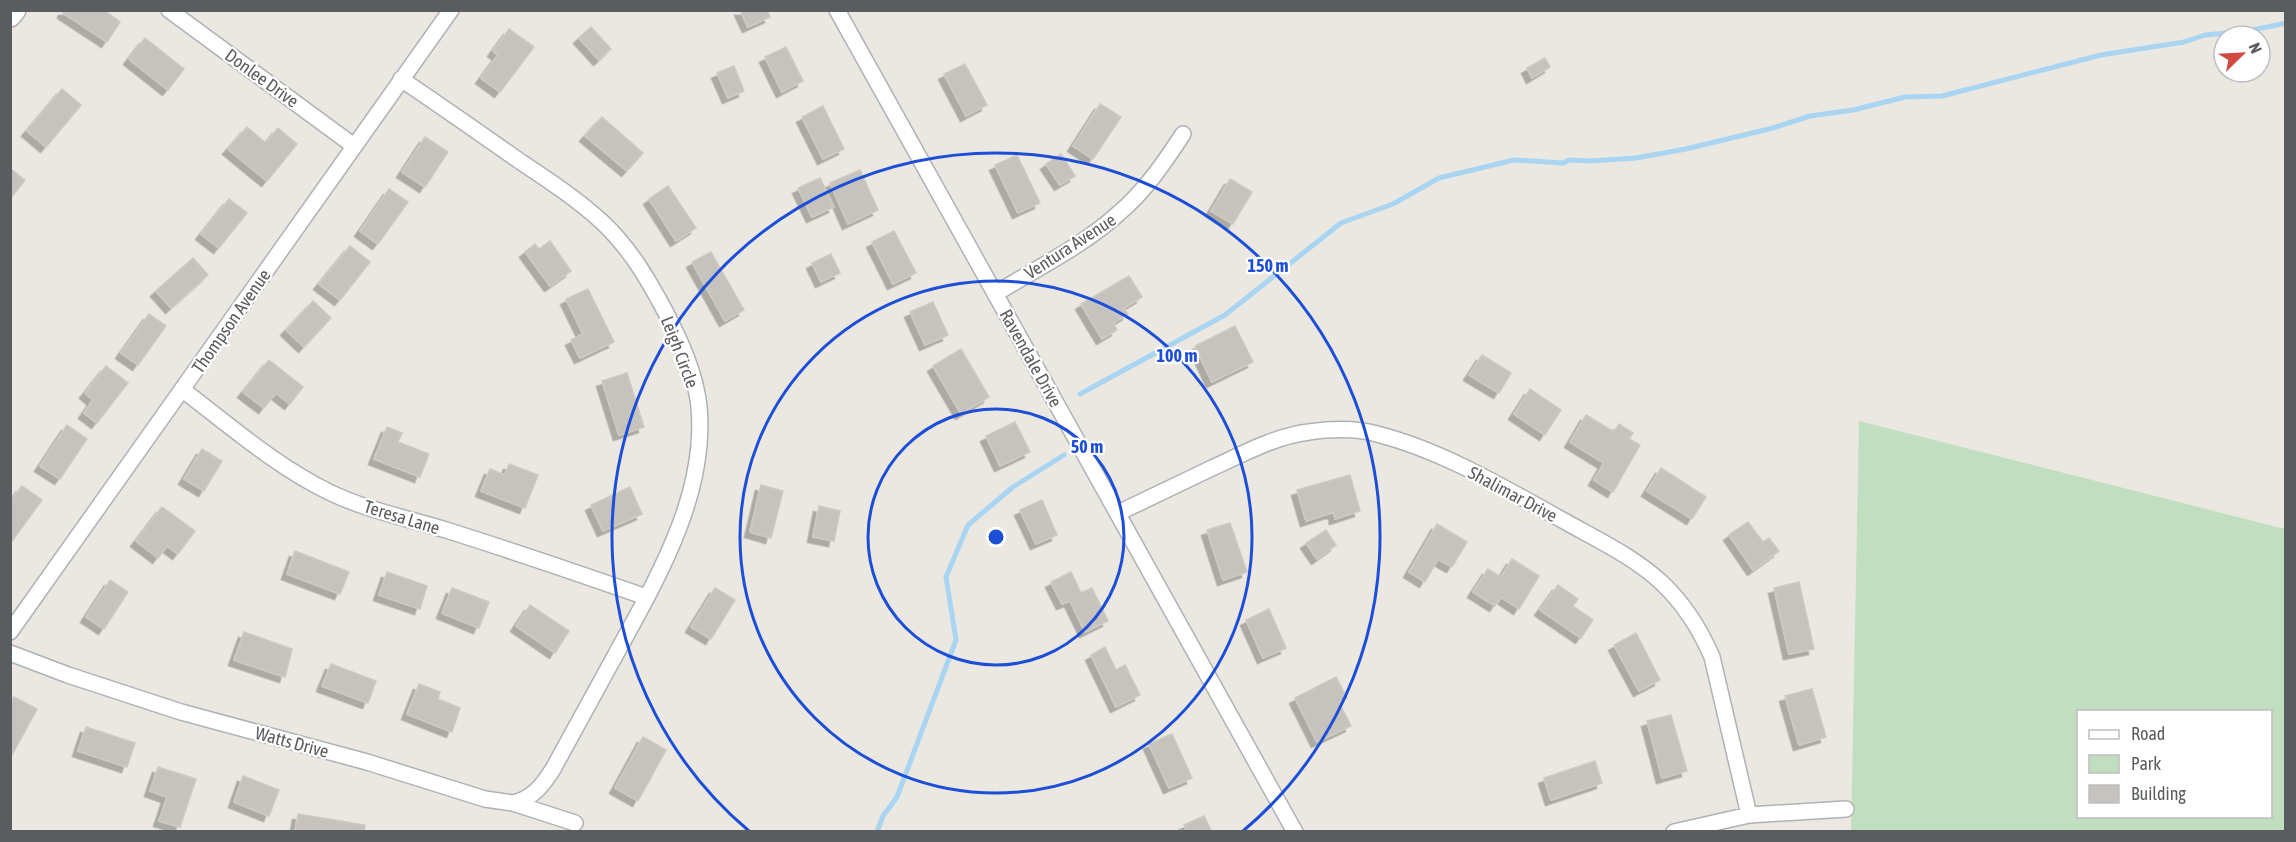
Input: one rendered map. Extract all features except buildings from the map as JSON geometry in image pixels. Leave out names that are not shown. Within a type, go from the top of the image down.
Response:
[{"type":"main road","points":[[10,16],[15,10]]},
{"type":"street","name":"Donlee Drive","points":[[170,10],[354,146]]},
{"type":"street","name":"Thompson Avenue","points":[[10,632],[451,10]]},
{"type":"street","name":"Ravendale Drive","points":[[837,10],[1295,831]]},
{"type":"street","name":"Leigh Circle","points":[[401,79],[599,219],[635,259],[651,285],[675,331],[693,378],[699,406],[700,435],[696,465],[682,520],[646,597],[544,783],[531,796],[513,803]]},
{"type":"street","name":"Ventura Avenue","points":[[995,294],[1086,239],[1118,215],[1154,177],[1183,134]]},
{"type":"street","name":"Teresa Lane","points":[[183,390],[255,445],[300,476],[330,493],[362,506],[546,562],[646,597]]},
{"type":"street","name":"Shalimar Drive","points":[[1118,513],[1246,452],[1287,436],[1309,432],[1344,429],[1375,433],[1406,442],[1443,458],[1509,491],[1619,552],[1650,573],[1676,597],[1695,622],[1712,657],[1749,815]]},
{"type":"street","name":"Watts Drive","points":[[10,653],[68,675],[181,712],[367,762],[485,800],[513,803],[575,822]]},
{"type":"street","points":[[1674,831],[1749,815],[1846,809]]},
{"type":"green space","points":[[1859,421],[2285,529],[2285,831],[1851,832]]},
{"type":"waterway","points":[[1080,394],[1225,315],[1341,223],[1393,204],[1439,178],[1514,160],[1563,163],[1569,160],[1636,158],[1686,149],[1773,128],[1810,116],[1853,110],[1905,97],[1942,96],[2101,55],[2184,42],[2205,35],[2248,31],[2286,23]]},
{"type":"waterway","points":[[877,832],[883,816],[897,797],[956,640],[946,577],[968,525],[1013,487],[1064,455]]}]
